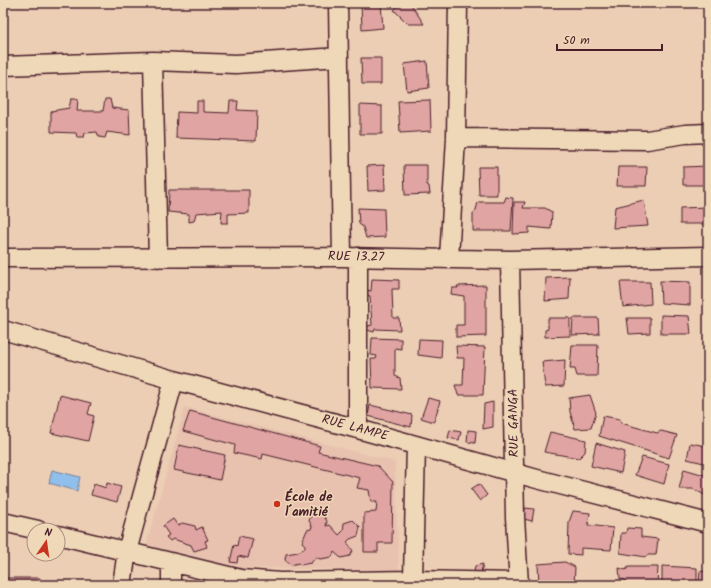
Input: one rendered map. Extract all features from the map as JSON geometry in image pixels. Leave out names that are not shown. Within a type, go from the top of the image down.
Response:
[{"type":"street","points":[[338,3],[339,57],[358,429]]},
{"type":"street","points":[[449,258],[456,138],[458,3]]},
{"type":"street","points":[[3,66],[153,61],[236,64],[339,57]]},
{"type":"street","points":[[153,61],[158,258]]},
{"type":"street","points":[[456,138],[647,140],[685,134],[708,133]]},
{"type":"street","name":"RUE 13.27","points":[[3,258],[350,257],[510,260],[708,256]]},
{"type":"street","name":"RUE GANGA","points":[[510,260],[515,517],[519,583]]},
{"type":"street","name":"RUE LAMPE","points":[[3,330],[174,380],[708,523]]},
{"type":"street","points":[[122,585],[126,551],[174,380]]},
{"type":"street","points":[[413,580],[416,445]]},
{"type":"street","points":[[3,522],[26,527]]},
{"type":"street","points":[[66,537],[241,579],[280,582],[331,583],[413,580],[519,583]]},
{"type":"street","points":[[171,562],[171,585]]},
{"type":"shaded area","name":"École de l´amitié","points":[[185,407],[395,462],[399,570],[234,568],[146,546]]},
{"type":"water","points":[[52,470],[80,477],[77,491],[49,483]]},
{"type":"building","points":[[361,3],[381,3],[383,28],[362,30]]},
{"type":"building","points":[[401,3],[410,3],[424,24],[408,24],[394,10]]},
{"type":"building","points":[[361,58],[381,58],[381,84],[362,84]]},
{"type":"building","points":[[427,61],[429,88],[407,91],[404,64]]},
{"type":"building","points":[[71,99],[78,99],[77,111],[103,111],[105,99],[110,99],[112,108],[129,110],[130,135],[107,132],[105,138],[99,137],[97,132],[85,133],[84,137],[77,137],[76,133],[51,132],[51,111],[69,108]]},
{"type":"building","points":[[430,100],[431,131],[400,133],[398,101]]},
{"type":"building","points":[[197,101],[203,101],[203,112],[229,113],[230,101],[238,101],[237,110],[257,111],[256,141],[176,138],[177,112],[197,113]]},
{"type":"building","points":[[360,105],[382,106],[382,134],[360,134]]},
{"type":"building","points":[[384,165],[385,190],[368,191],[367,166]]},
{"type":"building","points":[[404,165],[427,165],[427,185],[429,186],[430,194],[405,195]]},
{"type":"building","points":[[708,166],[708,185],[683,185],[683,167]]},
{"type":"building","points":[[478,167],[497,167],[497,195],[479,195]]},
{"type":"building","points":[[618,167],[647,167],[646,186],[617,186]]},
{"type":"building","points":[[169,190],[249,190],[249,213],[228,214],[228,223],[221,223],[222,211],[196,213],[194,221],[189,222],[189,214],[168,212]]},
{"type":"building","points":[[506,197],[513,198],[511,231],[473,231],[473,213],[476,210],[478,202],[504,202]]},
{"type":"building","points":[[644,200],[648,226],[613,228],[615,207]]},
{"type":"building","points":[[514,202],[525,202],[523,208],[545,208],[552,212],[551,229],[529,227],[529,233],[513,234]]},
{"type":"building","points":[[708,207],[708,224],[680,224],[680,208]]},
{"type":"building","points":[[358,208],[384,209],[385,237],[366,238],[363,227],[359,224]]},
{"type":"building","points":[[570,277],[569,299],[545,301],[546,278]]},
{"type":"building","points":[[372,279],[399,280],[399,289],[392,289],[393,318],[399,318],[400,330],[375,329],[374,332],[367,330],[368,326],[372,325],[370,296],[367,295],[367,290],[371,291]]},
{"type":"building","points":[[660,281],[690,282],[690,305],[661,303]]},
{"type":"building","points":[[620,282],[650,282],[651,304],[623,307]]},
{"type":"building","points":[[486,285],[486,336],[456,337],[456,325],[464,325],[464,296],[451,294],[452,288],[458,288],[457,286]]},
{"type":"building","points":[[661,315],[689,316],[691,334],[661,334]]},
{"type":"building","points":[[548,318],[570,318],[570,336],[545,337],[545,330],[548,329]]},
{"type":"building","points":[[573,318],[598,318],[599,334],[572,335]]},
{"type":"building","points":[[627,318],[650,318],[650,333],[629,334]]},
{"type":"building","points":[[372,338],[401,339],[401,349],[395,348],[395,376],[400,378],[401,389],[372,388],[371,359],[376,359],[377,356],[371,355]]},
{"type":"building","points":[[419,339],[442,340],[441,358],[418,355]]},
{"type":"building","points":[[572,345],[598,345],[597,376],[577,376],[575,369],[570,369]]},
{"type":"building","points":[[456,346],[485,347],[483,395],[458,395],[455,385],[463,385],[464,358],[457,358]]},
{"type":"building","points":[[565,360],[564,386],[545,387],[542,362]]},
{"type":"building","points":[[60,395],[91,403],[88,414],[94,416],[88,441],[51,433]]},
{"type":"building","points":[[590,395],[596,413],[591,428],[575,429],[570,412],[569,398]]},
{"type":"building","points":[[428,398],[440,401],[434,422],[421,418]]},
{"type":"building","points":[[493,402],[493,427],[483,429],[484,404]]},
{"type":"building","points":[[370,405],[412,415],[411,427],[368,416]]},
{"type":"building","points":[[190,411],[320,446],[318,452],[378,466],[393,482],[392,543],[378,543],[378,552],[364,552],[364,513],[376,512],[377,502],[371,502],[369,490],[357,488],[360,478],[263,454],[262,459],[234,453],[235,445],[183,431]]},
{"type":"building","points":[[603,416],[620,419],[621,423],[657,433],[661,431],[677,435],[669,458],[599,436]]},
{"type":"building","points":[[450,430],[461,432],[459,440],[448,438]]},
{"type":"building","points":[[468,430],[476,431],[475,443],[467,442]]},
{"type":"building","points":[[550,432],[586,440],[585,452],[579,458],[544,452]]},
{"type":"building","points":[[596,443],[625,452],[621,473],[591,466]]},
{"type":"building","points":[[690,443],[706,446],[708,443],[708,464],[687,459]]},
{"type":"building","points":[[179,445],[225,455],[220,480],[174,470]]},
{"type":"building","points":[[642,457],[669,464],[664,484],[635,475]]},
{"type":"building","points":[[684,469],[708,476],[707,496],[693,489],[679,489]]},
{"type":"building","points":[[107,483],[121,487],[117,502],[91,495],[94,484],[106,488]]},
{"type":"building","points":[[479,484],[487,495],[480,501],[471,489]]},
{"type":"building","points":[[525,508],[534,509],[532,521],[524,519]]},
{"type":"building","points":[[573,511],[590,513],[588,525],[613,528],[611,550],[581,548],[581,555],[568,554],[569,522]]},
{"type":"building","points":[[312,513],[322,514],[327,521],[326,526],[330,525],[339,535],[343,531],[344,523],[353,520],[360,527],[358,536],[347,542],[353,551],[350,556],[341,558],[334,552],[332,557],[320,559],[316,557],[311,563],[300,565],[298,563],[291,565],[285,560],[286,554],[298,552],[305,548],[305,545],[302,542],[307,530],[311,529],[312,526],[309,521]]},
{"type":"building","points":[[173,519],[178,526],[182,523],[195,526],[196,530],[202,527],[208,540],[205,541],[207,547],[194,551],[191,545],[173,539],[170,541],[166,537],[169,535],[163,526]]},
{"type":"building","points":[[627,528],[641,529],[641,537],[658,539],[656,555],[647,555],[646,557],[620,553],[621,533],[626,533]]},
{"type":"building","points":[[239,536],[253,539],[248,558],[238,556],[237,563],[230,562],[234,545],[237,546]]},
{"type":"building","points":[[565,562],[575,567],[574,585],[539,585],[538,564]]},
{"type":"building","points":[[483,564],[481,572],[474,572],[475,566]]},
{"type":"building","points":[[662,566],[697,568],[697,585],[662,584]]},
{"type":"building","points":[[628,567],[658,567],[657,585],[628,585],[625,580],[620,579],[619,568],[626,570]]},
{"type":"building","points":[[700,571],[708,572],[708,585],[699,585]]},
{"type":"building","points":[[3,578],[40,578],[40,585],[3,585]]},
{"type":"place","name":"École de l´amitié","points":[[277,504]]}]
